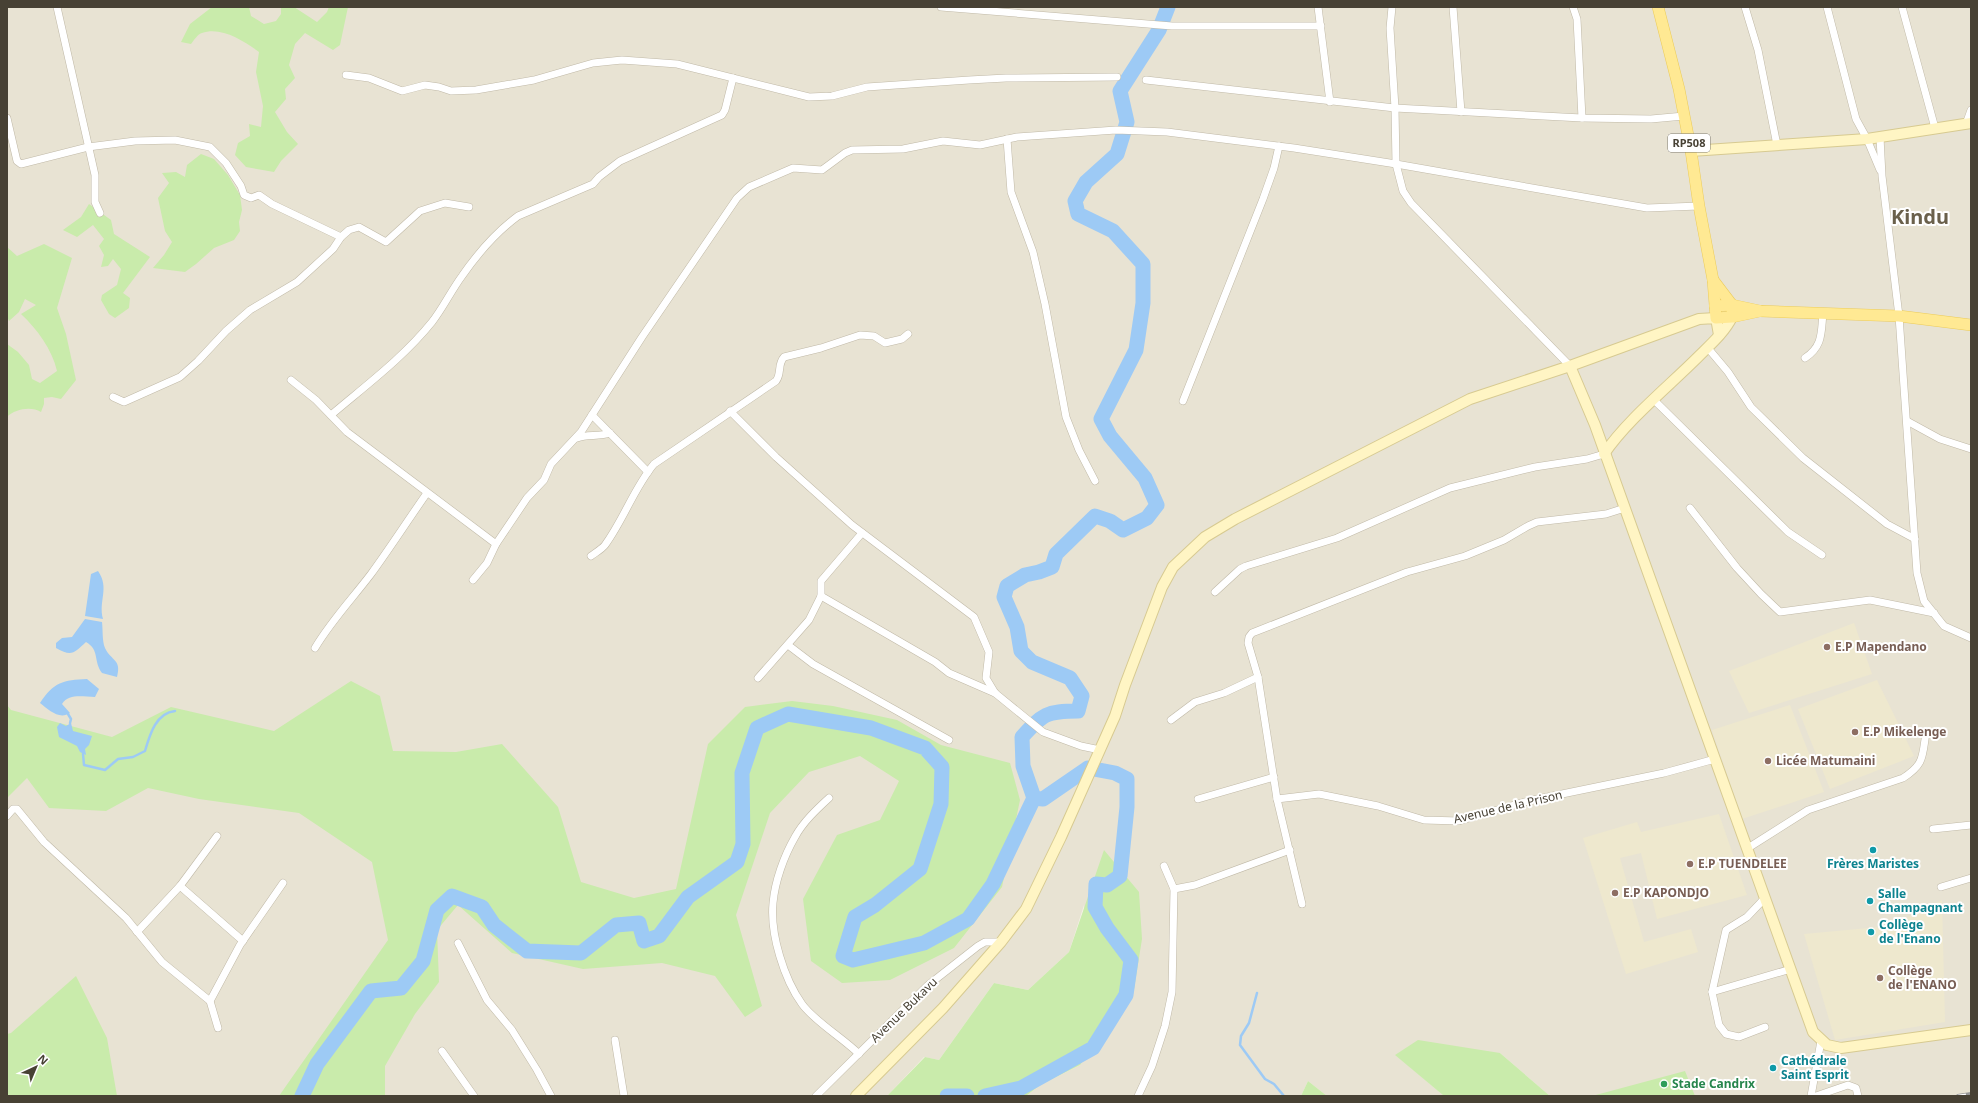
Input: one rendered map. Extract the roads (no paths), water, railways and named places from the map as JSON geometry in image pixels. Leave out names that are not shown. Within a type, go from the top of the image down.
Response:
[{"type":"main road","name":"RP508","points":[[1658,7],[1679,89],[1691,151],[1699,206],[1713,280],[1716,318]]},
{"type":"main road","name":"RP508","points":[[1713,280],[1732,305]]},
{"type":"main road","points":[[1715,306],[1732,305],[1760,311],[1898,316],[1971,325]]},
{"type":"main road","points":[[1732,305],[1732,317]]},
{"type":"main road","points":[[1716,318],[1732,317],[1760,311]]},
{"type":"street","points":[[57,7],[95,175],[95,202],[100,213]]},
{"type":"street","points":[[941,7],[1172,26],[1321,26]]},
{"type":"street","points":[[1318,7],[1330,102]]},
{"type":"street","points":[[1392,7],[1390,28],[1395,108],[1396,164],[1403,191],[1411,203],[1570,366],[1625,508],[1813,1032],[1827,1045],[1841,1048],[1971,1030]]},
{"type":"street","points":[[1453,7],[1461,112]]},
{"type":"street","points":[[1573,7],[1577,19],[1582,118]]},
{"type":"street","points":[[1745,7],[1758,50],[1776,145]]},
{"type":"street","points":[[1827,7],[1856,119],[1867,139],[1882,176]]},
{"type":"street","points":[[1902,7],[1935,128]]},
{"type":"street","points":[[346,75],[369,78],[402,92],[423,85],[439,86],[452,91],[476,90],[534,80],[593,63],[622,60],[677,64],[809,97],[832,96],[867,87],[969,80],[1006,78],[1117,77]]},
{"type":"street","points":[[331,416],[408,350],[432,322],[462,275],[485,244],[508,223],[518,216],[593,184],[599,177],[620,161],[641,150],[722,115],[725,110],[734,78]]},
{"type":"street","points":[[1146,80],[1330,102],[1395,108],[1582,118],[1652,119],[1684,116]]},
{"type":"street","points":[[1691,151],[1867,139],[1968,123],[1971,110]]},
{"type":"street","points":[[7,118],[19,163],[88,147],[135,140],[175,140],[210,147],[226,162],[241,186],[244,195],[251,198],[259,195],[272,204],[341,237]]},
{"type":"street","points":[[473,580],[487,563],[496,544],[527,498],[546,477],[551,464],[575,439],[592,416],[642,337],[737,198],[749,187],[793,168],[822,170],[845,153],[852,150],[904,149],[944,141],[980,145],[1007,139],[1116,130],[1167,132],[1279,146],[1396,164],[1647,208],[1699,206]]},
{"type":"street","points":[[1880,137],[1882,176],[1898,316],[1917,574],[1924,601],[1944,626],[1971,638]]},
{"type":"street","points":[[1007,139],[1012,192],[1035,259],[1066,417],[1078,450],[1095,481]]},
{"type":"street","points":[[1183,401],[1263,199],[1274,168],[1279,146]]},
{"type":"street","points":[[113,397],[124,402],[180,377],[198,361],[226,331],[250,310],[297,282],[333,249],[341,237],[349,230],[357,227],[386,242],[420,211],[445,203],[469,207]]},
{"type":"street","points":[[1699,319],[1715,306]]},
{"type":"street","points":[[1805,358],[1814,352],[1820,341],[1823,313]]},
{"type":"street","points":[[1215,592],[1240,569],[1246,566],[1337,538],[1450,488],[1535,467],[1587,459],[1604,454],[1617,436],[1719,335],[1732,317]]},
{"type":"street","points":[[856,1096],[943,1008],[1001,942],[1026,910],[1115,716],[1125,684],[1162,587],[1173,568],[1205,537],[1235,519],[1470,399],[1570,366],[1699,319],[1716,318],[1717,332],[1719,335]]},
{"type":"street","points":[[591,556],[605,545],[654,464],[776,381],[779,377],[779,365],[784,357],[821,348],[860,335],[874,336],[885,343],[902,339],[908,334]]},
{"type":"street","points":[[1707,347],[1728,372],[1751,407],[1803,458],[1887,524],[1915,539]]},
{"type":"street","points":[[291,380],[316,400],[347,432],[496,544]]},
{"type":"street","points":[[1654,400],[1788,532],[1822,555]]},
{"type":"street","points":[[730,411],[776,457],[862,533],[965,609],[975,619],[989,652],[986,678],[995,693]]},
{"type":"street","points":[[592,416],[648,472]]},
{"type":"street","points":[[1906,421],[1940,438],[1971,449]]},
{"type":"street","points":[[575,439],[584,436],[599,436],[610,433]]},
{"type":"street","points":[[315,648],[328,627],[372,572],[401,528],[427,493]]},
{"type":"street","points":[[1302,904],[1278,799],[1258,677],[1248,643],[1249,637],[1256,631],[1407,572],[1465,556],[1504,540],[1528,526],[1553,520],[1606,514],[1625,508]]},
{"type":"street","points":[[1690,508],[1737,568],[1780,612],[1870,600],[1934,613]]},
{"type":"street","points":[[758,678],[809,620],[821,596],[821,581],[862,533]]},
{"type":"street","points":[[821,596],[939,664],[949,673],[995,693],[1043,732],[1099,752]]},
{"type":"street","points":[[788,645],[813,664],[949,740]]},
{"type":"street","points":[[1171,720],[1195,702],[1224,694],[1258,677]]},
{"type":"street","points":[[1748,848],[1808,810],[1903,778],[1916,770],[1921,761],[1926,733]]},
{"type":"street","name":"Avenue de la Prison","points":[[1278,799],[1319,794],[1378,806],[1424,820],[1459,821],[1528,801],[1664,773],[1715,758]]},
{"type":"street","points":[[1198,798],[1274,777]]},
{"type":"street","points":[[829,798],[796,836],[785,859],[778,880],[773,904],[776,944],[784,969],[802,1004],[859,1054]]},
{"type":"street","points":[[7,816],[13,809],[17,809],[44,842],[126,918],[162,962],[210,1000],[218,1028]]},
{"type":"street","points":[[1933,829],[1971,825]]},
{"type":"street","points":[[137,932],[180,886],[217,836]]},
{"type":"street","points":[[1174,889],[1195,885],[1290,850]]},
{"type":"street","points":[[1138,1096],[1152,1066],[1165,1026],[1172,992],[1174,889],[1164,866]]},
{"type":"street","points":[[1941,887],[1971,878]]},
{"type":"street","points":[[210,1000],[243,942],[283,883]]},
{"type":"street","points":[[180,886],[243,942]]},
{"type":"street","points":[[1765,898],[1747,917],[1726,930],[1712,992],[1719,1025],[1726,1034],[1739,1037],[1765,1027]]},
{"type":"street","name":"Avenue Bukavu","points":[[816,1096],[927,986],[978,946],[985,942],[1001,942]]},
{"type":"street","points":[[458,943],[487,1000],[512,1030],[551,1096]]},
{"type":"street","points":[[1712,992],[1791,969]]},
{"type":"street","points":[[615,1040],[624,1096]]},
{"type":"street","points":[[1811,1096],[1821,1041]]},
{"type":"street","points":[[442,1051],[474,1096]]},
{"type":"street","points":[[1816,1096],[1848,1085],[1856,1088],[1858,1096]]},
{"type":"water","points":[[98,571],[104,589],[102,606],[103,619],[85,616],[91,574]]},
{"type":"water","points":[[85,619],[102,622],[104,645],[107,652],[117,663],[117,677],[102,673],[99,669],[95,652],[86,642],[75,651],[69,653],[56,648],[56,643],[62,638],[72,637]]},
{"type":"water","points":[[87,679],[99,689],[95,697],[77,696],[68,698],[62,704],[70,713],[66,715],[58,715],[40,703],[55,686],[65,681]]},
{"type":"water","points":[[60,723],[66,726],[71,723],[73,731],[92,736],[89,745],[85,749],[86,755],[80,752],[77,746],[59,737],[57,727]]},
{"type":"waterway","points":[[985,1096],[1021,1088],[1093,1048],[1126,995],[1131,960],[1107,928],[1095,907],[1096,884],[1107,885],[1120,876],[1127,807],[1127,779],[1115,773],[1088,768],[1043,799],[1034,798],[1023,766],[1022,737],[1035,723],[1046,715],[1059,712],[1078,711],[1082,696],[1070,678],[1032,662],[1021,651],[1017,627],[1004,597],[1007,586],[1025,575],[1052,567],[1056,554],[1095,516],[1110,521],[1123,530],[1147,518],[1157,505],[1145,478],[1110,436],[1101,419],[1136,350],[1143,303],[1143,264],[1113,231],[1078,214],[1075,201],[1086,182],[1117,154],[1127,122],[1120,91],[1159,30],[1168,7]]},
{"type":"waterway","points":[[83,754],[84,765],[105,770],[118,759],[133,757],[145,751],[149,738],[158,720],[168,713],[175,711]]},
{"type":"waterway","points":[[68,714],[71,719],[70,723]]},
{"type":"waterway","points":[[302,1096],[317,1064],[371,991],[401,988],[423,961],[437,910],[452,896],[482,907],[494,925],[527,951],[581,953],[616,925],[639,923],[644,941],[659,936],[688,897],[737,862],[743,844],[742,773],[757,728],[788,714],[871,728],[925,748],[942,767],[941,804],[920,869],[875,905],[855,917],[843,956],[853,960],[924,943],[968,919],[993,884],[1034,798]]},
{"type":"waterway","points":[[1257,993],[1249,1023],[1241,1036],[1240,1045],[1265,1079],[1274,1084],[1284,1096]]},
{"type":"waterway","points":[[947,1096],[967,1096]]},
{"type":"railway","points":[[1958,1096],[1971,1094]]},
{"type":"place","name":"E.P Mapendano","points":[[1827,647]]},
{"type":"place","name":"E.P Mikelenge","points":[[1855,732]]},
{"type":"place","name":"Licée Matumaini","points":[[1768,761]]},
{"type":"place","name":"Frères Maristes","points":[[1873,850]]},
{"type":"place","name":"E.P TUENDELEE","points":[[1690,864]]},
{"type":"place","name":"E.P KAPONDJO","points":[[1615,893]]},
{"type":"place","name":"Salle Champagnant","points":[[1870,901]]},
{"type":"place","name":"Collège de l'Enano","points":[[1871,932]]},
{"type":"place","name":"Collège de l'ENANO","points":[[1880,978]]},
{"type":"place","name":"Cathédrale Saint Esprit","points":[[1773,1068]]},
{"type":"place","name":"Stade Candrix","points":[[1664,1084]]},
{"type":"district","name":"Kindu","points":[[1920,217]]}]
